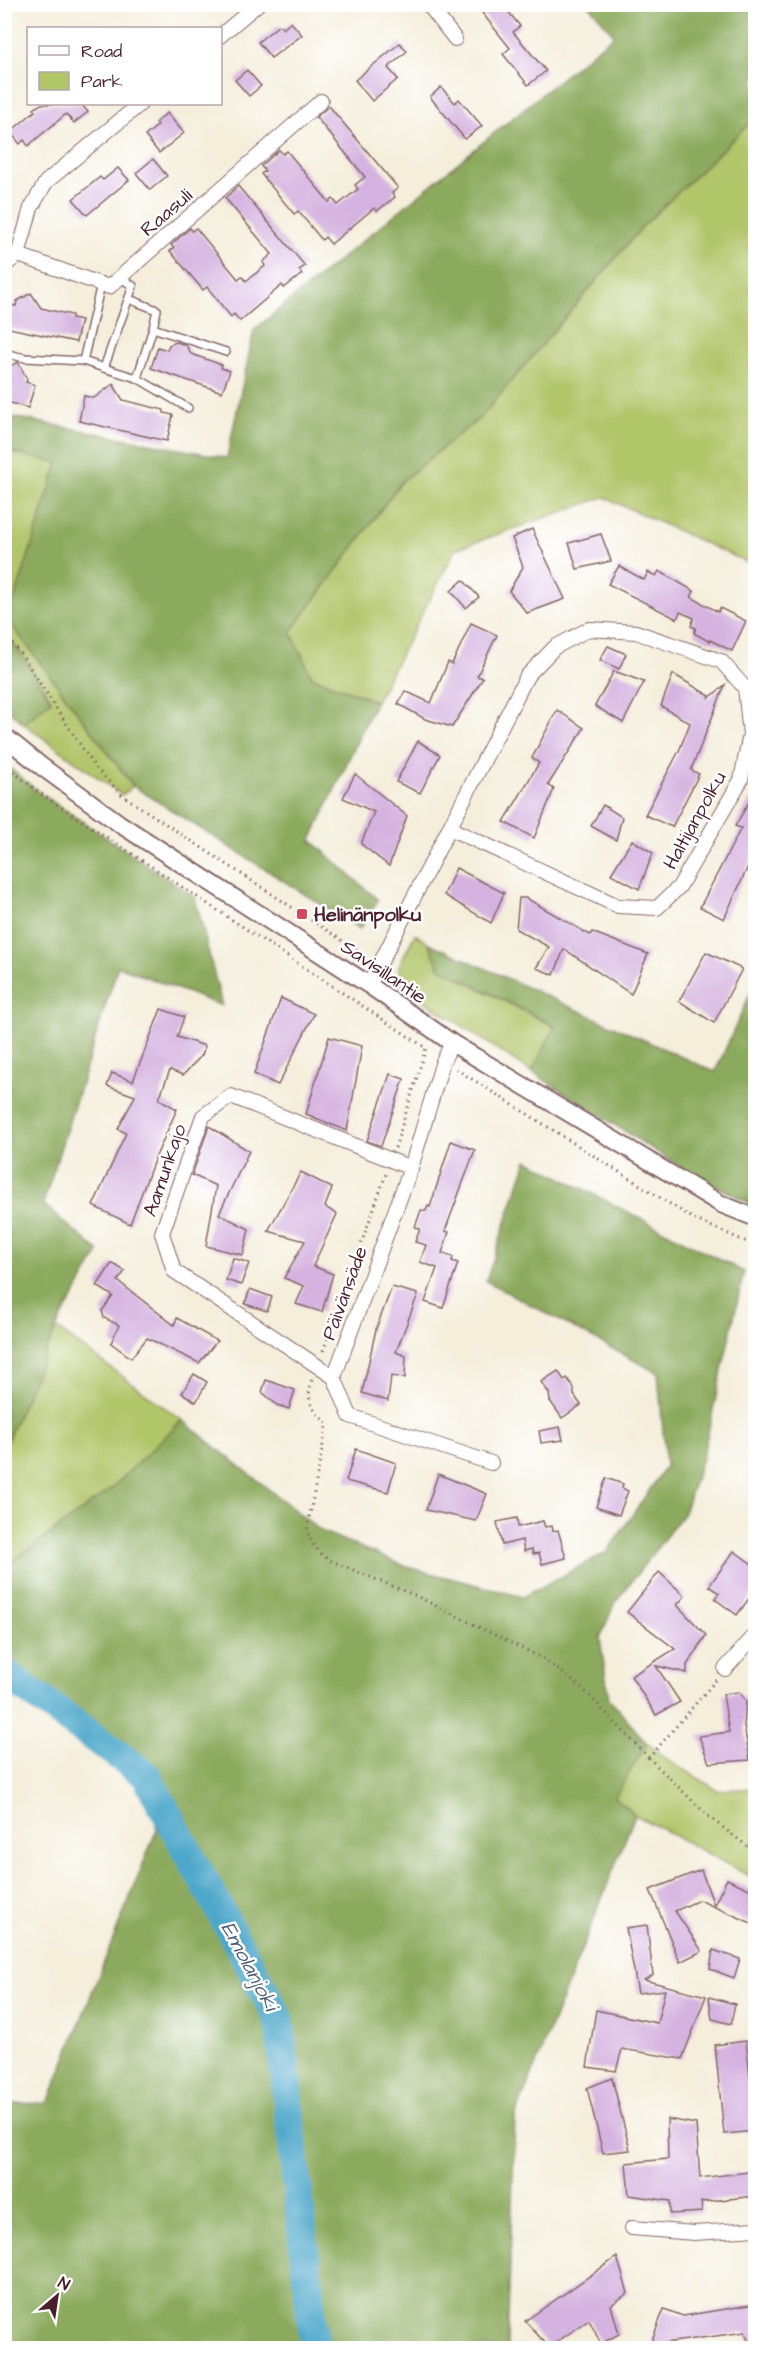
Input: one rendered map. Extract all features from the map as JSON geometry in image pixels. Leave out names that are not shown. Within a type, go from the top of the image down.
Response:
[{"type":"street","points":[[222,34],[258,4]]},
{"type":"street","points":[[428,4],[456,39]]},
{"type":"street","name":"Raasuli","points":[[101,284],[110,287],[121,278],[321,101]]},
{"type":"street","points":[[4,266],[18,255],[32,208],[46,182],[139,105]]},
{"type":"street","points":[[18,255],[101,284]]},
{"type":"street","name":"Haltijanpolku","points":[[369,985],[449,828],[527,676],[555,647],[590,629],[636,632],[721,661],[745,688],[750,734],[741,780],[679,887],[657,908],[618,906],[449,828]]},
{"type":"street","name":"Savisillantie","points":[[4,736],[120,824],[369,985],[452,1043],[721,1204],[756,1218]]},
{"type":"street","name":"Päivänsäde","points":[[334,1377],[411,1168],[444,1061],[452,1043]]},
{"type":"street","name":"Aamunkajo","points":[[334,1377],[174,1271],[162,1233],[203,1116],[231,1096],[411,1168]]},
{"type":"street","points":[[334,1377],[350,1416],[491,1463]]},
{"type":"street","points":[[725,1670],[756,1634]]},
{"type":"street","points":[[632,2228],[694,2233],[756,2229]]},
{"type":"lane","points":[[104,368],[133,286],[121,278]]},
{"type":"lane","points":[[83,361],[101,284]]},
{"type":"lane","points":[[129,299],[157,310],[137,378]]},
{"type":"lane","points":[[153,328],[226,352]]},
{"type":"lane","points":[[4,353],[25,357],[83,361],[137,378],[188,408]]},
{"type":"path","points":[[4,634],[19,651],[94,766],[122,795],[361,953]]},
{"type":"path","points":[[4,764],[50,799],[444,1061],[694,1219],[756,1246]]},
{"type":"path","points":[[426,1048],[391,1160],[310,1386],[310,1402],[314,1413],[327,1423],[307,1530],[311,1543],[328,1560],[414,1595],[544,1659],[580,1686],[708,1816],[756,1853]]},
{"type":"path","points":[[649,1758],[725,1670]]},
{"type":"green space","points":[[589,5],[755,5],[755,118],[642,227],[481,417],[402,481],[291,632],[312,677],[376,701],[311,840],[378,900],[360,929],[133,786],[8,620],[58,463],[5,451],[6,416],[227,458],[254,330],[614,35]]},
{"type":"green space","points":[[755,118],[755,566],[604,497],[456,549],[376,701],[312,677],[291,632],[402,481],[481,417],[642,227]]},
{"type":"green space","points":[[4,451],[59,463],[8,620],[133,786],[122,795],[24,724],[51,699],[19,651],[5,635]]},
{"type":"green space","points":[[4,635],[19,651],[51,700],[24,724],[5,707]]},
{"type":"green space","points":[[5,764],[40,793],[195,897],[222,1006],[118,966],[43,1204],[99,1252],[56,1328],[5,1445]]},
{"type":"green space","points":[[415,934],[429,943],[440,968],[555,1027],[532,1072],[400,985],[399,966]]},
{"type":"green space","points":[[429,943],[715,1072],[755,983],[755,1206],[679,1166],[532,1072],[555,1026],[440,968]]},
{"type":"green space","points":[[527,1160],[744,1272],[703,1455],[684,1513],[615,1603],[600,1638],[609,1699],[647,1743],[615,1797],[635,1815],[515,2117],[507,2348],[5,2348],[5,2104],[48,2103],[157,1829],[146,1775],[5,1673],[5,1567],[111,1489],[182,1420],[321,1531],[407,1567],[523,1597],[607,1552],[666,1466],[658,1373],[486,1281]]},
{"type":"green space","points":[[56,1328],[182,1420],[111,1489],[5,1567],[5,1445]]},
{"type":"green space","points":[[647,1743],[667,1759],[717,1790],[755,1788],[755,1879],[635,1815],[614,1797]]},
{"type":"building","points":[[475,4],[502,4],[520,26],[513,32],[546,71],[528,85],[503,54],[510,48]]},
{"type":"building","points":[[291,22],[302,35],[271,58],[258,42],[279,25],[283,29]]},
{"type":"building","points":[[400,43],[407,51],[388,68],[398,79],[372,101],[355,80]]},
{"type":"building","points":[[247,70],[261,86],[249,96],[235,80]]},
{"type":"building","points":[[441,87],[455,103],[459,99],[482,126],[465,139],[430,97]]},
{"type":"building","points":[[40,105],[82,105],[88,112],[74,123],[66,114],[28,146],[24,140],[20,144],[10,132],[35,111],[34,109]]},
{"type":"building","points":[[329,106],[398,188],[392,193],[395,197],[377,211],[374,208],[331,244],[325,237],[322,240],[298,211],[294,214],[261,174],[265,171],[261,166],[279,150],[283,154],[287,151],[329,202],[333,199],[338,205],[358,189],[355,185],[365,177],[316,117]]},
{"type":"building","points":[[167,113],[184,133],[159,153],[145,136]]},
{"type":"building","points":[[153,159],[167,176],[150,190],[136,173]]},
{"type":"building","points":[[118,168],[129,180],[87,215],[73,199],[100,177],[103,180]]},
{"type":"building","points":[[238,186],[305,266],[299,270],[302,274],[284,288],[282,285],[240,321],[234,314],[231,317],[207,287],[203,290],[170,251],[174,248],[171,245],[190,228],[192,231],[196,228],[238,279],[242,276],[246,281],[265,266],[263,262],[272,254],[225,198]]},
{"type":"building","points":[[31,293],[41,308],[72,315],[72,318],[81,320],[76,342],[4,327],[7,304],[16,306],[17,301]]},
{"type":"building","points":[[176,342],[186,345],[191,354],[222,365],[221,368],[230,371],[222,392],[151,368],[158,347],[167,350],[169,345]]},
{"type":"building","points":[[18,362],[27,379],[26,382],[35,385],[28,408],[4,401],[4,369]]},
{"type":"building","points":[[113,384],[123,400],[164,410],[164,413],[173,415],[167,441],[79,421],[84,396],[94,398]]},
{"type":"building","points":[[532,529],[565,599],[527,613],[509,591],[523,567],[512,538]]},
{"type":"building","points":[[601,534],[611,561],[577,569],[569,543]]},
{"type":"building","points":[[619,566],[644,580],[648,572],[656,576],[659,571],[694,591],[691,597],[718,612],[720,608],[746,621],[732,651],[694,633],[696,628],[691,626],[694,618],[680,612],[677,619],[608,584]]},
{"type":"building","points":[[463,580],[479,597],[466,608],[451,591]]},
{"type":"building","points":[[471,623],[497,635],[477,676],[483,678],[452,727],[425,719],[398,704],[405,691],[431,703],[448,662],[452,664]]},
{"type":"building","points":[[608,646],[626,654],[619,669],[600,660]]},
{"type":"building","points":[[614,671],[644,682],[623,723],[595,706]]},
{"type":"building","points":[[673,674],[710,696],[709,698],[725,685],[691,770],[699,774],[672,827],[645,815],[679,751],[690,723],[661,706]]},
{"type":"building","points":[[557,710],[584,728],[548,785],[554,789],[534,838],[504,822],[539,763],[532,758]]},
{"type":"building","points":[[418,741],[440,755],[420,793],[396,782]]},
{"type":"building","points":[[355,774],[407,816],[389,866],[361,844],[374,812],[343,798]]},
{"type":"building","points":[[756,790],[756,849],[724,919],[700,907],[741,828],[735,826]]},
{"type":"building","points":[[603,805],[622,817],[616,840],[591,826]]},
{"type":"building","points":[[632,840],[653,853],[639,889],[611,874]]},
{"type":"building","points":[[456,868],[504,893],[491,923],[444,895]]},
{"type":"building","points":[[519,898],[526,898],[590,935],[592,932],[648,954],[631,994],[564,949],[554,975],[536,968],[549,947],[516,929]]},
{"type":"building","points":[[706,952],[742,969],[714,1023],[679,1001]]},
{"type":"building","points":[[281,998],[314,1014],[278,1085],[254,1074]]},
{"type":"building","points":[[161,1009],[184,1017],[177,1037],[205,1046],[202,1055],[183,1075],[170,1070],[159,1099],[177,1109],[130,1224],[93,1206],[126,1133],[118,1129],[135,1096],[107,1086],[112,1073],[133,1081]]},
{"type":"building","points":[[329,1037],[362,1046],[347,1131],[306,1114]]},
{"type":"building","points":[[390,1074],[404,1079],[381,1146],[367,1141]]},
{"type":"building","points":[[209,1126],[249,1151],[219,1214],[249,1229],[243,1255],[206,1246],[216,1186],[192,1175]]},
{"type":"building","points":[[451,1141],[475,1150],[445,1231],[449,1232],[442,1253],[453,1257],[452,1261],[458,1263],[443,1308],[425,1302],[437,1268],[420,1262],[426,1245],[415,1242],[420,1229],[415,1227],[421,1210],[426,1211],[428,1206],[430,1207]]},
{"type":"building","points":[[301,1172],[332,1188],[325,1207],[337,1214],[313,1266],[333,1274],[322,1312],[296,1304],[304,1286],[284,1278],[305,1241],[268,1231]]},
{"type":"building","points":[[233,1258],[249,1263],[241,1285],[226,1280]]},
{"type":"building","points":[[112,1263],[125,1271],[118,1281],[174,1325],[177,1318],[217,1341],[199,1363],[147,1338],[131,1358],[111,1343],[119,1325],[104,1318],[102,1311],[113,1296],[97,1286]]},
{"type":"building","points":[[392,1287],[418,1294],[396,1352],[406,1356],[405,1378],[391,1376],[388,1401],[362,1393],[376,1329]]},
{"type":"building","points":[[250,1289],[272,1297],[267,1311],[245,1304]]},
{"type":"building","points":[[558,1371],[574,1388],[574,1395],[581,1405],[562,1418],[541,1382]]},
{"type":"building","points":[[194,1374],[207,1382],[196,1402],[182,1393]]},
{"type":"building","points":[[266,1380],[295,1390],[289,1409],[277,1405],[262,1392]]},
{"type":"building","points":[[560,1427],[563,1440],[541,1443],[539,1431]]},
{"type":"building","points":[[356,1449],[396,1463],[388,1492],[346,1481]]},
{"type":"building","points":[[438,1474],[487,1494],[476,1521],[426,1510]]},
{"type":"building","points":[[606,1478],[623,1484],[622,1488],[628,1491],[619,1515],[596,1507]]},
{"type":"building","points":[[517,1518],[518,1527],[543,1521],[545,1527],[552,1526],[553,1531],[558,1530],[566,1558],[542,1564],[539,1553],[533,1554],[532,1549],[524,1551],[522,1540],[502,1545],[497,1522]]},
{"type":"building","points":[[734,1551],[756,1567],[756,1589],[737,1615],[715,1599],[719,1593],[709,1586]]},
{"type":"building","points":[[659,1572],[685,1596],[677,1605],[706,1635],[687,1665],[687,1673],[656,1666],[680,1702],[656,1715],[631,1676],[675,1649],[627,1612]]},
{"type":"building","points":[[739,1692],[746,1701],[744,1726],[750,1760],[709,1763],[699,1736],[729,1732],[723,1694]]},
{"type":"building","points":[[701,1870],[714,1905],[727,1879],[756,1892],[756,1925],[699,1900],[675,1911],[702,1951],[680,1962],[650,1890]]},
{"type":"building","points":[[647,1925],[653,1975],[644,1980],[706,1996],[682,2059],[622,2049],[616,2071],[587,2067],[596,2010],[657,2023],[665,1990],[638,1993],[626,1928]]},
{"type":"building","points":[[713,1950],[740,1959],[734,1978],[710,1969]]},
{"type":"building","points":[[709,1997],[735,2004],[731,2024],[712,2019]]},
{"type":"building","points":[[746,2041],[756,2131],[724,2134],[715,2045]]},
{"type":"building","points":[[612,2078],[630,2150],[603,2153],[587,2088]]},
{"type":"building","points":[[667,2119],[696,2124],[700,2178],[756,2171],[756,2196],[701,2202],[702,2212],[670,2214],[670,2201],[629,2195],[626,2163],[668,2159]]},
{"type":"building","points":[[617,2257],[628,2293],[611,2305],[619,2334],[601,2344],[589,2320],[549,2347],[525,2321]]},
{"type":"building","points":[[756,2304],[756,2349],[752,2349],[745,2332],[650,2345],[664,2309],[683,2316]]},
{"type":"waterway","name":"Emolanjoki","points":[[4,1673],[146,1775],[279,2019],[315,2348]]},
{"type":"place","name":"Helinänpolku","points":[[302,914]]}]
